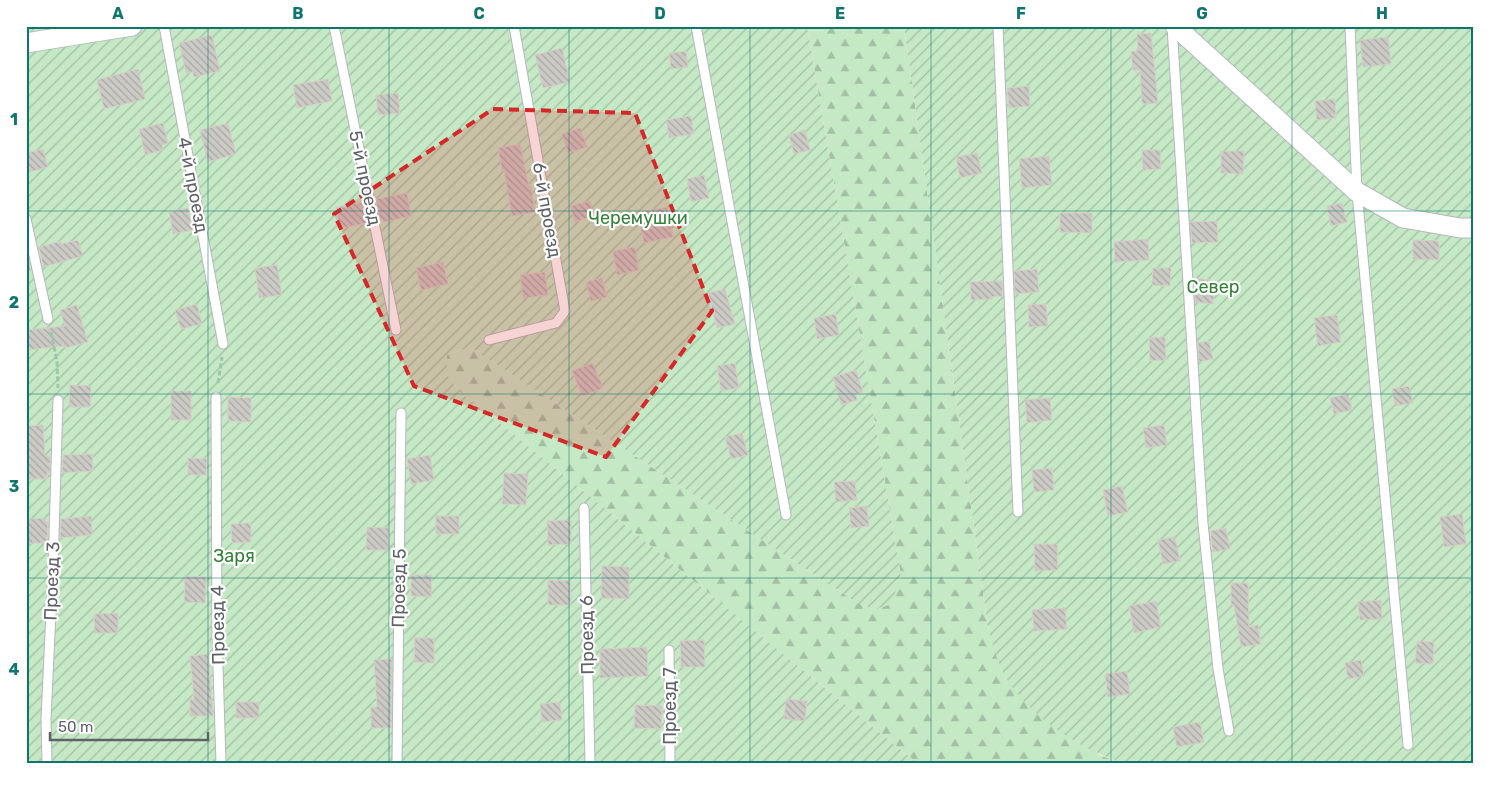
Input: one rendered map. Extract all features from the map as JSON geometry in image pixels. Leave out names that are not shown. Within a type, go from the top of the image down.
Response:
[{"type":"street","points":[[26,43],[132,26]]},
{"type":"street","points":[[1173,26],[1357,192],[1403,218],[1460,228],[1474,228]]},
{"type":"lane","name":"4-й проезд","points":[[164,26],[223,344]]},
{"type":"lane","name":"5-й проезд","points":[[334,26],[396,330]]},
{"type":"lane","name":"6-й проезд","points":[[489,340],[556,323],[565,311],[514,26]]},
{"type":"lane","points":[[696,26],[786,515]]},
{"type":"lane","points":[[998,26],[1018,512]]},
{"type":"lane","points":[[1173,26],[1203,524],[1218,669],[1229,731]]},
{"type":"lane","points":[[1350,26],[1357,192],[1408,746]]},
{"type":"lane","points":[[26,219],[48,319]]},
{"type":"lane","name":"Проезд 4","points":[[216,397],[217,625],[221,763]]},
{"type":"lane","name":"Проезд 3","points":[[47,763],[46,719],[58,400]]},
{"type":"lane","name":"Проезд 5","points":[[397,763],[401,412]]},
{"type":"lane","name":"Проезд 6","points":[[584,508],[590,763]]},
{"type":"lane","name":"Проезд 7","points":[[669,650],[670,763]]},
{"type":"path","points":[[48,319],[57,361],[58,400]]},
{"type":"path","points":[[216,397],[223,344]]},
{"type":"highlighted area","points":[[493,109],[635,113],[712,311],[606,457],[414,386],[334,214]]},
{"type":"green space","points":[[26,26],[807,26],[901,576],[891,604],[874,610],[856,602],[470,347],[447,355],[447,375],[461,393],[917,763],[26,763]]},
{"type":"green space","points":[[807,26],[904,26],[988,628],[1001,668],[1099,755],[1122,763],[917,763],[461,393],[447,375],[447,355],[470,347],[856,602],[874,610],[890,604],[901,576]]},
{"type":"green space","name":"Север","points":[[904,26],[1474,26],[1474,763],[1122,763],[1069,738],[1022,700],[1001,668],[988,627]]},
{"type":"building","points":[[1151,33],[1158,103],[1142,104],[1140,70],[1133,70],[1131,51],[1138,51],[1137,34]]},
{"type":"building","points":[[212,35],[220,71],[194,77],[193,72],[186,73],[179,43]]},
{"type":"building","points":[[1388,37],[1391,64],[1363,67],[1360,40]]},
{"type":"building","points":[[562,48],[570,82],[543,88],[535,55]]},
{"type":"building","points":[[686,51],[688,67],[671,69],[669,53]]},
{"type":"building","points":[[138,69],[145,99],[104,109],[97,80]]},
{"type":"building","points":[[328,79],[332,101],[297,108],[293,85]]},
{"type":"building","points":[[1029,86],[1030,106],[1009,108],[1007,88]]},
{"type":"building","points":[[398,93],[400,113],[378,115],[376,95]]},
{"type":"building","points":[[1335,99],[1336,118],[1317,120],[1315,101]]},
{"type":"building","points":[[691,116],[694,134],[669,138],[666,120]]},
{"type":"building","points":[[163,123],[168,143],[162,145],[163,150],[145,155],[139,129]]},
{"type":"building","points":[[228,123],[236,154],[208,162],[200,130]]},
{"type":"building","points":[[580,128],[587,147],[568,153],[562,134]]},
{"type":"building","points":[[805,130],[810,150],[794,154],[789,135]]},
{"type":"building","points":[[520,144],[529,187],[531,186],[535,212],[512,216],[498,148]]},
{"type":"building","points":[[43,149],[48,167],[26,173],[26,153]]},
{"type":"building","points":[[1142,150],[1160,150],[1161,169],[1143,170]]},
{"type":"building","points":[[1221,151],[1244,151],[1243,174],[1221,173]]},
{"type":"building","points":[[977,153],[982,173],[960,178],[956,157]]},
{"type":"building","points":[[1049,156],[1052,185],[1022,188],[1019,159]]},
{"type":"building","points":[[704,175],[709,198],[691,202],[687,179]]},
{"type":"building","points":[[407,193],[411,216],[384,222],[380,220],[376,199]]},
{"type":"building","points":[[590,201],[594,216],[575,222],[570,206]]},
{"type":"building","points":[[363,202],[368,223],[340,228],[336,207]]},
{"type":"building","points":[[1342,203],[1347,222],[1331,226],[1327,206]]},
{"type":"building","points":[[667,207],[673,237],[644,243],[638,213]]},
{"type":"building","points":[[188,208],[193,230],[173,234],[169,212]]},
{"type":"building","points":[[1060,213],[1092,213],[1092,233],[1060,232]]},
{"type":"building","points":[[1217,221],[1218,242],[1192,243],[1190,222]]},
{"type":"building","points":[[1148,239],[1149,260],[1115,262],[1114,242]]},
{"type":"building","points":[[78,240],[83,256],[43,267],[39,247],[61,241],[61,244]]},
{"type":"building","points":[[1413,240],[1439,241],[1439,260],[1413,259]]},
{"type":"building","points":[[635,247],[639,270],[617,275],[613,251]]},
{"type":"building","points":[[26,250],[31,270],[26,271]]},
{"type":"building","points":[[443,262],[448,284],[421,290],[416,268]]},
{"type":"building","points":[[277,265],[282,295],[259,298],[255,268]]},
{"type":"building","points":[[1153,268],[1171,268],[1170,286],[1152,285]]},
{"type":"building","points":[[1037,269],[1039,292],[1015,294],[1014,271]]},
{"type":"building","points":[[545,272],[548,295],[523,298],[520,275]]},
{"type":"building","points":[[602,278],[607,297],[591,301],[586,282]]},
{"type":"building","points":[[1194,278],[1215,281],[1213,304],[1195,302]]},
{"type":"building","points":[[1002,281],[1003,296],[992,297],[992,299],[971,300],[970,282]]},
{"type":"building","points":[[725,289],[735,324],[717,328],[708,293]]},
{"type":"building","points":[[197,304],[202,324],[181,329],[175,310]]},
{"type":"building","points":[[1046,304],[1048,326],[1029,327],[1028,305]]},
{"type":"building","points":[[77,305],[88,342],[65,348],[64,346],[26,350],[26,330],[65,326],[60,310]]},
{"type":"building","points":[[836,314],[839,335],[817,339],[814,318]]},
{"type":"building","points":[[1337,315],[1341,342],[1318,346],[1314,318]]},
{"type":"building","points":[[1165,337],[1166,360],[1150,361],[1149,338]]},
{"type":"building","points":[[1209,341],[1213,359],[1199,362],[1198,343]]},
{"type":"building","points":[[593,363],[603,388],[582,396],[572,371]]},
{"type":"building","points":[[735,363],[739,388],[721,391],[717,366]]},
{"type":"building","points":[[856,370],[863,392],[856,394],[857,400],[841,405],[833,377]]},
{"type":"building","points":[[70,385],[91,386],[90,407],[69,407]]},
{"type":"building","points":[[1409,386],[1413,403],[1395,406],[1392,389]]},
{"type":"building","points":[[171,391],[191,391],[191,420],[171,420]]},
{"type":"building","points":[[1348,394],[1352,410],[1334,414],[1330,398]]},
{"type":"building","points":[[228,397],[251,398],[251,422],[228,421]]},
{"type":"building","points":[[1050,398],[1052,420],[1027,423],[1025,400]]},
{"type":"building","points":[[43,425],[45,456],[50,456],[50,473],[47,473],[47,479],[26,479],[26,426]]},
{"type":"building","points":[[1164,425],[1167,445],[1146,448],[1143,428]]},
{"type":"building","points":[[742,433],[748,455],[731,459],[725,437]]},
{"type":"building","points":[[92,454],[93,471],[62,473],[63,455]]},
{"type":"building","points":[[430,455],[434,480],[411,484],[407,459]]},
{"type":"building","points":[[188,458],[207,459],[206,475],[188,475]]},
{"type":"building","points":[[1052,468],[1054,490],[1034,492],[1032,470]]},
{"type":"building","points":[[504,473],[528,474],[526,505],[502,504]]},
{"type":"building","points":[[855,481],[857,500],[836,502],[834,482]]},
{"type":"building","points":[[1122,486],[1128,512],[1108,516],[1103,490]]},
{"type":"building","points":[[867,506],[869,526],[851,528],[849,508]]},
{"type":"building","points":[[1462,514],[1466,544],[1444,547],[1440,517]]},
{"type":"building","points":[[91,516],[92,535],[60,538],[61,519]]},
{"type":"building","points":[[436,516],[459,516],[459,534],[436,534]]},
{"type":"building","points":[[46,518],[46,521],[48,521],[47,543],[26,543],[26,519]]},
{"type":"building","points":[[571,520],[571,544],[548,545],[547,521]]},
{"type":"building","points":[[251,523],[251,542],[232,543],[231,524]]},
{"type":"building","points":[[367,527],[389,528],[388,550],[366,550]]},
{"type":"building","points":[[1226,528],[1230,549],[1213,552],[1210,531]]},
{"type":"building","points":[[1175,537],[1180,561],[1163,564],[1158,540]]},
{"type":"building","points":[[1034,544],[1057,544],[1058,570],[1035,571]]},
{"type":"building","points":[[602,566],[629,567],[629,599],[601,598]]},
{"type":"building","points":[[411,575],[432,575],[431,597],[411,596]]},
{"type":"building","points":[[185,576],[206,577],[205,603],[184,602]]},
{"type":"building","points":[[548,580],[570,581],[571,605],[548,605]]},
{"type":"building","points":[[1231,583],[1248,583],[1249,627],[1258,625],[1261,644],[1241,647],[1234,605],[1231,605]]},
{"type":"building","points":[[1381,600],[1382,619],[1360,620],[1358,602]]},
{"type":"building","points":[[1156,601],[1161,627],[1134,633],[1129,606]]},
{"type":"building","points":[[1065,608],[1067,629],[1034,631],[1032,610]]},
{"type":"building","points":[[118,613],[118,633],[95,633],[94,614]]},
{"type":"building","points":[[415,638],[434,638],[434,663],[414,662]]},
{"type":"building","points":[[704,640],[705,667],[681,667],[680,641]]},
{"type":"building","points":[[1417,641],[1434,642],[1433,664],[1415,663]]},
{"type":"building","points":[[647,647],[648,676],[600,678],[600,649]]},
{"type":"building","points":[[208,654],[213,716],[190,716],[190,699],[194,699],[190,656]]},
{"type":"building","points":[[392,659],[391,728],[371,728],[371,707],[377,707],[374,660]]},
{"type":"building","points":[[1361,660],[1364,676],[1348,679],[1345,663]]},
{"type":"building","points":[[1127,671],[1130,694],[1108,697],[1105,674]]},
{"type":"building","points":[[786,699],[807,701],[805,721],[784,719]]},
{"type":"building","points":[[236,702],[259,702],[259,718],[236,718]]},
{"type":"building","points":[[560,702],[562,720],[542,722],[540,704]]},
{"type":"building","points":[[635,705],[662,706],[661,729],[634,728]]},
{"type":"building","points":[[1200,722],[1204,742],[1177,747],[1173,727]]},
{"type":"park label","name":"Черемушки","points":[[638,218]]},
{"type":"park label","name":"Заря","points":[[234,556]]}]
